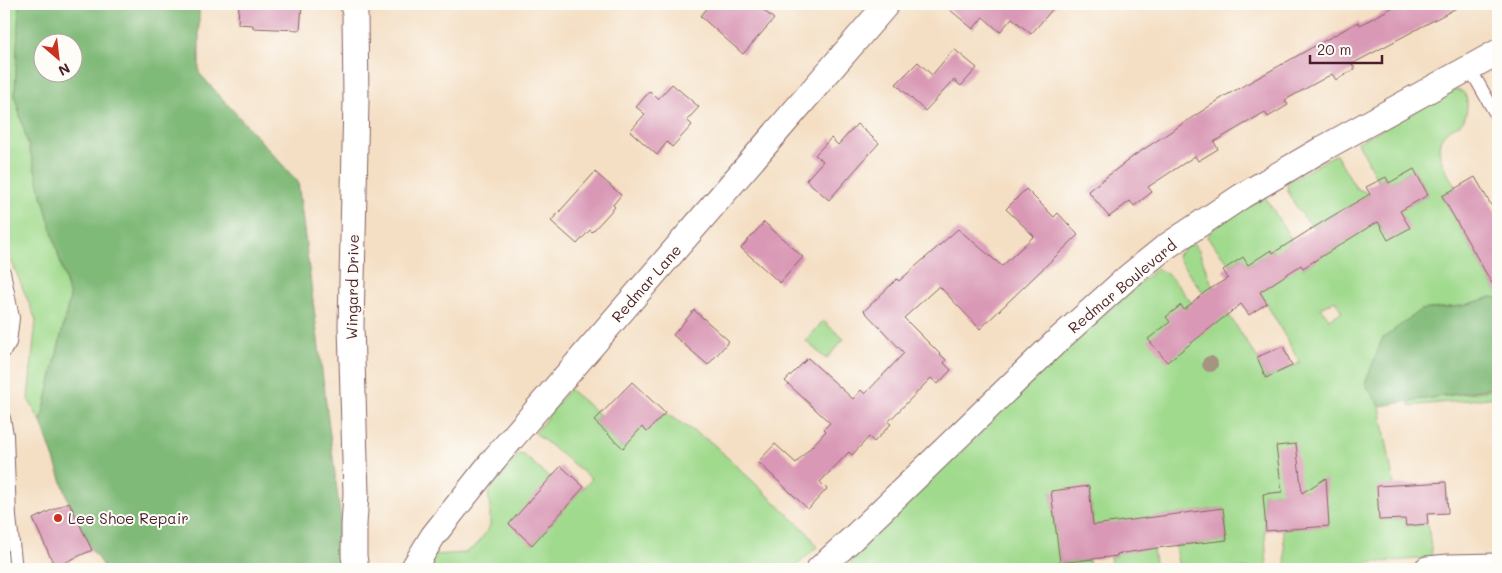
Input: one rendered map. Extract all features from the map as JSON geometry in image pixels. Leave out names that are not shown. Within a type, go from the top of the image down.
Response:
[{"type":"street","name":"Wingard Drive","points":[[353,4],[356,14],[356,101],[351,326],[356,494],[354,556],[356,569]]},
{"type":"street","name":"Redmar Lane","points":[[413,569],[433,536],[495,458],[888,4]]},
{"type":"street","name":"Redmar Boulevard","points":[[819,569],[1058,340],[1128,277],[1164,248],[1218,211],[1314,153],[1498,52]]},
{"type":"street","points":[[1427,569],[1498,566]]},
{"type":"lane","points":[[1470,67],[1498,118]]},
{"type":"lane","points":[[4,272],[13,318],[10,343],[4,352]]},
{"type":"lane","points":[[4,418],[7,435],[10,517],[16,569]]},
{"type":"green space","points":[[4,4],[19,4],[15,97],[70,297],[41,422],[28,399],[36,320],[4,243]]},
{"type":"green space","points":[[19,4],[199,4],[199,73],[298,182],[347,569],[105,569],[92,550],[69,502],[41,422],[70,297],[15,97]]},
{"type":"green space","points":[[1457,89],[1466,96],[1467,103],[1464,119],[1447,132],[1440,142],[1441,160],[1456,188],[1442,196],[1498,294],[1498,298],[1492,297],[1462,306],[1420,310],[1370,371],[1365,384],[1380,406],[1394,485],[1379,520],[1405,519],[1406,526],[1428,524],[1432,558],[1286,569],[1283,529],[1328,526],[1326,489],[1263,494],[1267,569],[1179,569],[1175,546],[1227,540],[1223,508],[1148,518],[1156,569],[1112,569],[1110,557],[1117,556],[1093,525],[1089,487],[1051,492],[1060,563],[1089,560],[1090,569],[849,569],[853,556],[1071,343],[1156,269],[1166,273],[1192,303],[1205,295],[1177,257],[1178,254],[1193,243],[1199,251],[1211,282],[1226,311],[1257,357],[1266,378],[1300,363],[1260,292],[1287,274],[1272,250],[1248,265],[1242,257],[1230,265],[1207,237],[1214,227],[1264,195],[1292,241],[1288,244],[1303,268],[1352,237],[1337,213],[1313,227],[1297,207],[1290,195],[1287,184],[1336,154],[1356,188],[1370,194],[1359,201],[1372,225],[1378,222],[1388,240],[1409,228],[1400,211],[1428,195],[1414,169],[1389,183],[1385,177],[1378,181],[1358,142]],"holes":[[[1335,300],[1342,312],[1329,319],[1321,308]]]},
{"type":"green space","points":[[1492,297],[1498,298],[1498,387],[1380,406],[1365,384],[1382,339],[1420,310],[1462,306]]},
{"type":"green space","points":[[823,321],[844,339],[826,359],[806,341]]},
{"type":"green space","points":[[569,389],[600,415],[594,421],[622,448],[642,427],[647,431],[665,413],[712,443],[809,534],[817,547],[793,569],[424,569],[433,555],[465,553],[478,544],[490,526],[488,493],[518,454],[524,455],[550,478],[532,545],[592,479],[535,433]]},
{"type":"green space","points":[[1498,389],[1498,397],[1410,406],[1409,401]]},
{"type":"building","points":[[239,4],[302,4],[300,30],[253,28],[253,25],[238,24]]},
{"type":"building","points":[[711,4],[756,4],[774,19],[743,54],[700,16]]},
{"type":"building","points":[[943,4],[1057,4],[1031,34],[1012,18],[1000,32],[983,17],[973,29]]},
{"type":"building","points":[[1399,4],[1464,4],[1352,64],[1355,69],[1336,80],[1332,74],[1285,100],[1288,105],[1268,117],[1265,112],[1214,142],[1218,149],[1198,161],[1195,156],[1148,187],[1152,192],[1134,206],[1130,201],[1109,217],[1088,191],[1135,155],[1225,96],[1358,22],[1360,25]]},
{"type":"building","points":[[954,49],[977,68],[961,86],[954,80],[925,111],[896,84],[918,62],[932,75]]},
{"type":"building","points":[[672,84],[699,107],[687,120],[692,125],[672,147],[667,142],[657,155],[630,131],[645,114],[636,107],[650,91],[658,99]]},
{"type":"building","points":[[857,124],[879,143],[829,200],[806,180],[823,161],[815,155],[831,138],[838,145]]},
{"type":"building","points":[[1414,169],[1428,195],[1400,211],[1410,228],[1388,240],[1378,222],[1372,225],[1303,268],[1301,265],[1260,292],[1267,303],[1249,315],[1241,304],[1167,362],[1148,339],[1170,322],[1166,317],[1181,305],[1184,310],[1205,292],[1228,278],[1223,270],[1243,257],[1248,265],[1271,250],[1273,253],[1370,194],[1366,187],[1386,177],[1389,183]]},
{"type":"building","points":[[595,172],[621,195],[613,205],[615,207],[592,232],[590,230],[577,244],[551,221]]},
{"type":"building","points":[[1475,177],[1498,217],[1498,294],[1442,196]]},
{"type":"building","points":[[1026,189],[1054,217],[1058,213],[1078,235],[980,329],[939,286],[904,318],[946,360],[944,363],[951,370],[938,384],[931,378],[888,422],[891,424],[874,442],[869,437],[852,455],[849,452],[820,482],[827,489],[808,509],[758,462],[775,444],[796,463],[826,431],[824,429],[830,423],[785,381],[808,358],[853,399],[861,390],[865,394],[904,353],[864,311],[897,279],[899,281],[958,229],[1002,266],[1034,236],[1006,209]]},
{"type":"building","points":[[764,222],[803,257],[780,283],[741,248]]},
{"type":"building","points":[[694,310],[729,341],[708,365],[673,335]]},
{"type":"building","points":[[1283,346],[1292,366],[1266,378],[1257,357]]},
{"type":"building","points":[[632,382],[665,413],[647,432],[642,427],[623,448],[594,421]]},
{"type":"building","points":[[1296,444],[1302,493],[1326,478],[1329,526],[1266,531],[1263,494],[1282,492],[1276,446]]},
{"type":"building","points":[[561,466],[584,487],[532,545],[509,524]]},
{"type":"building","points":[[1446,482],[1448,513],[1427,514],[1428,524],[1406,526],[1405,519],[1379,520],[1377,486]]},
{"type":"building","points":[[1089,486],[1093,525],[1223,508],[1227,540],[1164,547],[1117,554],[1117,556],[1060,563],[1051,491]]},
{"type":"building","points":[[69,502],[92,550],[55,567],[33,519]]},
{"type":"place","name":"Lee Shoe Repair","points":[[58,518]]}]
